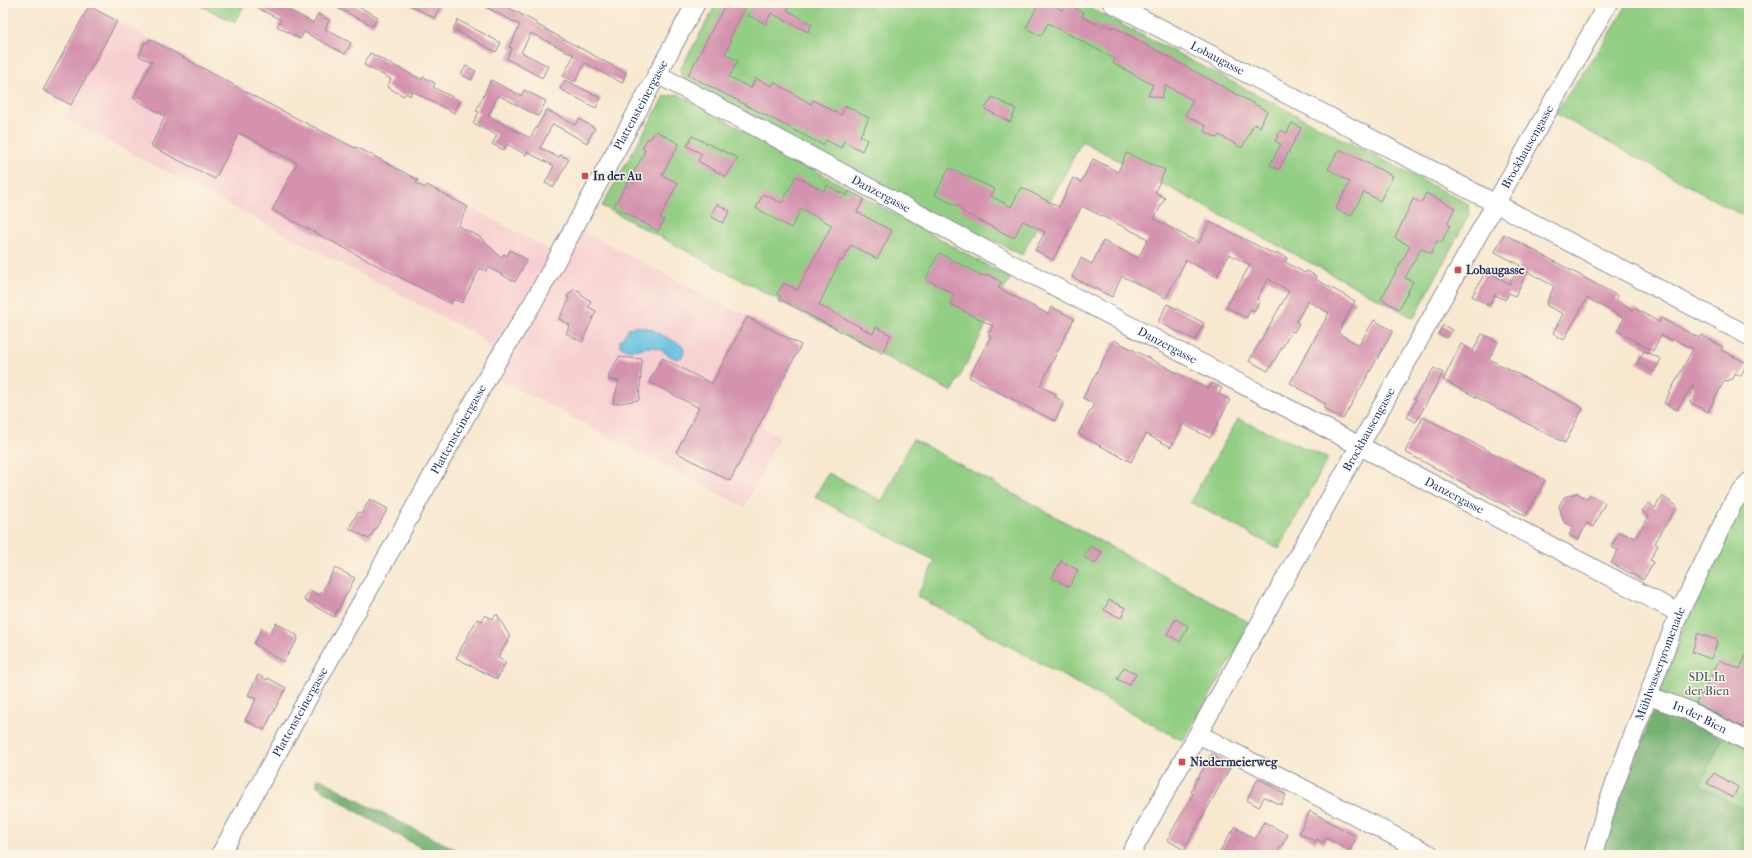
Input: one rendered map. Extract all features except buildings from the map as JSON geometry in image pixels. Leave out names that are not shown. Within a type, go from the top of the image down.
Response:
[{"type":"street","name":"Plattensteinergasse","points":[[220,855],[423,495],[491,371],[537,296],[696,3]]},
{"type":"street","name":"Lobaugasse","points":[[1112,3],[1749,336]]},
{"type":"street","name":"Brockhausengasse","points":[[1130,855],[1608,3]]},
{"type":"street","name":"Danzergasse","points":[[657,74],[1010,263],[1679,612]]},
{"type":"street","name":"Mühlwasserpromenade","points":[[1593,855],[1607,805],[1679,612],[1733,504],[1749,482]]},
{"type":"street","name":"In der Bien","points":[[1648,696],[1685,708],[1749,742]]},
{"type":"street","points":[[1198,734],[1431,855]]},
{"type":"shaded area","points":[[89,6],[552,251],[566,222],[734,311],[739,311],[804,345],[761,427],[780,436],[744,507],[498,379],[482,368],[490,352],[486,343],[477,335],[64,118],[71,105],[43,90]]},
{"type":"green space","points":[[195,3],[246,3],[234,22]]},
{"type":"green space","points":[[717,3],[1080,3],[1468,204],[1470,213],[1414,318],[1082,141],[1022,255],[989,238],[983,241],[684,83],[680,70]]},
{"type":"green space","points":[[1628,3],[1749,3],[1749,219],[1555,113],[1610,34]]},
{"type":"green space","points":[[678,94],[1010,278],[952,392],[602,206],[664,97]]},
{"type":"green space","points":[[1238,419],[1328,458],[1279,549],[1190,502]]},
{"type":"green space","points":[[913,439],[1252,624],[1183,741],[917,596],[935,561],[815,497],[828,473],[882,501]]},
{"type":"green space","name":"SDL In der Bien","points":[[1749,493],[1749,813],[1699,785],[1655,706],[1685,623],[1726,530]]},
{"type":"green space","points":[[1655,706],[1722,739],[1700,785],[1749,813],[1749,855],[1601,855],[1615,812]]},
{"type":"green space","points":[[321,779],[368,806],[467,855],[434,855],[362,815],[317,786],[317,780]]},
{"type":"water","points":[[635,326],[651,329],[681,345],[684,348],[683,356],[676,359],[654,347],[632,350],[620,346],[620,341],[629,328]]},
{"type":"place","name":"In der Au","points":[[585,176]]},
{"type":"place","name":"Lobaugasse","points":[[1458,270]]},
{"type":"place","name":"Niedermeierweg","points":[[1182,762]]}]
